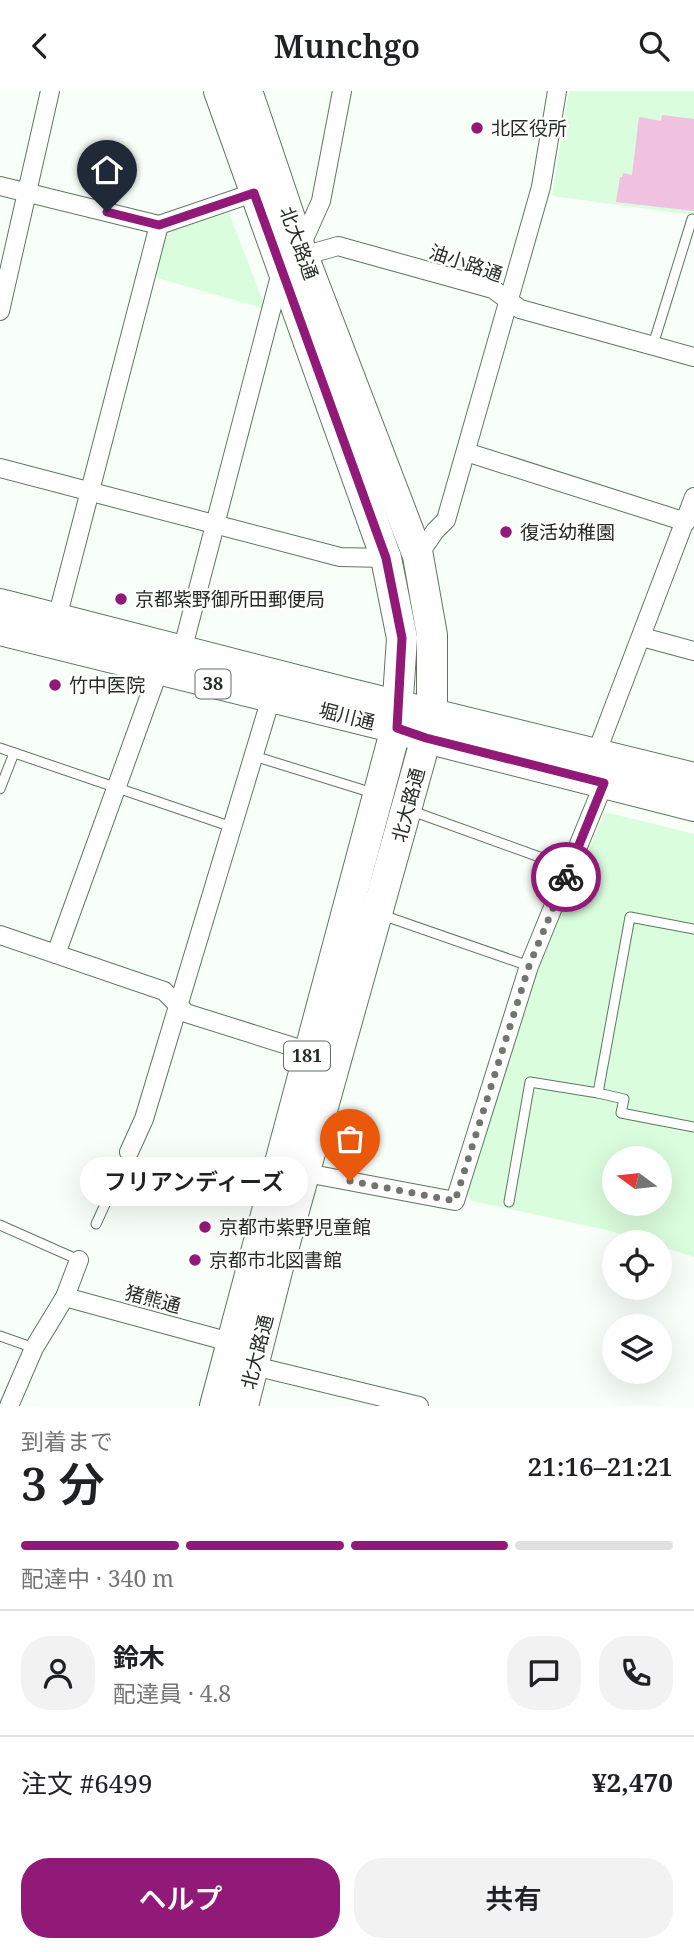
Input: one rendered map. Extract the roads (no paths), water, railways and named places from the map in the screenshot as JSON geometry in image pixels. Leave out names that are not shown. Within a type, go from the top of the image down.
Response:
[{"type":"main road","name":"北大路通","points":[[219,91],[266,188],[418,556],[432,635],[429,726],[277,1271],[243,1406]]},
{"type":"main road","name":"北大路通","points":[[247,91],[266,188]]},
{"type":"main road","name":"北大路通","points":[[215,1406],[230,1342],[379,795],[397,717],[402,638],[386,558],[295,257]]},
{"type":"main road","name":"堀川通","points":[[0,604],[182,650],[604,783],[694,806]]},
{"type":"main road","name":"堀川通","points":[[0,630],[271,698],[397,717]]},
{"type":"main road","name":"堀川通","points":[[429,726],[596,754],[694,778]]},
{"type":"street","points":[[0,310],[51,91]]},
{"type":"street","points":[[56,954],[159,670],[182,650],[215,524],[295,257],[321,201],[342,91]]},
{"type":"street","points":[[418,556],[446,520],[541,187],[557,91]]},
{"type":"street","points":[[0,186],[159,225],[266,188]]},
{"type":"street","points":[[57,618],[159,225]]},
{"type":"street","name":"油小路通","points":[[295,257],[338,246],[493,289],[520,309],[694,357]]},
{"type":"street","points":[[466,452],[686,522]]},
{"type":"street","points":[[0,468],[340,557],[386,558]]},
{"type":"street","points":[[306,1173],[455,1201],[529,966],[604,783],[596,754],[694,497]]},
{"type":"street","points":[[642,636],[694,651]]},
{"type":"street","points":[[129,1152],[144,1119],[271,698]]},
{"type":"street","points":[[0,935],[164,992],[186,1013],[338,1060]]},
{"type":"street","points":[[9,1406],[34,1348],[65,1297],[79,1259]]},
{"type":"street","name":"猪熊通","points":[[65,1297],[230,1342]]},
{"type":"street","points":[[254,1366],[411,1405]]},
{"type":"lane","points":[[653,345],[692,219],[694,220]]},
{"type":"lane","points":[[0,748],[232,827]]},
{"type":"lane","points":[[0,789],[14,753]]},
{"type":"lane","points":[[254,756],[379,795]]},
{"type":"lane","points":[[407,809],[570,869]]},
{"type":"lane","points":[[378,914],[529,966]]},
{"type":"lane","points":[[598,1093],[630,917],[694,929]]},
{"type":"lane","points":[[509,1202],[530,1082],[624,1099],[621,1113],[694,1127]]},
{"type":"lane","points":[[96,1224],[129,1152]]},
{"type":"lane","points":[[0,1225],[79,1259]]},
{"type":"lane","points":[[0,1336],[34,1348]]},
{"type":"place","name":"北区役所","points":[[477,128]]},
{"type":"place","name":"復活幼稚園","points":[[506,532]]},
{"type":"place","name":"京都紫野御所田郵便局","points":[[121,599]]},
{"type":"place","name":"竹中医院","points":[[55,685]]},
{"type":"place","name":"フリアンディーズ","points":[[350,1181]]},
{"type":"place","name":"京都市紫野児童館","points":[[205,1227]]},
{"type":"place","name":"京都市北図書館","points":[[195,1260]]}]
